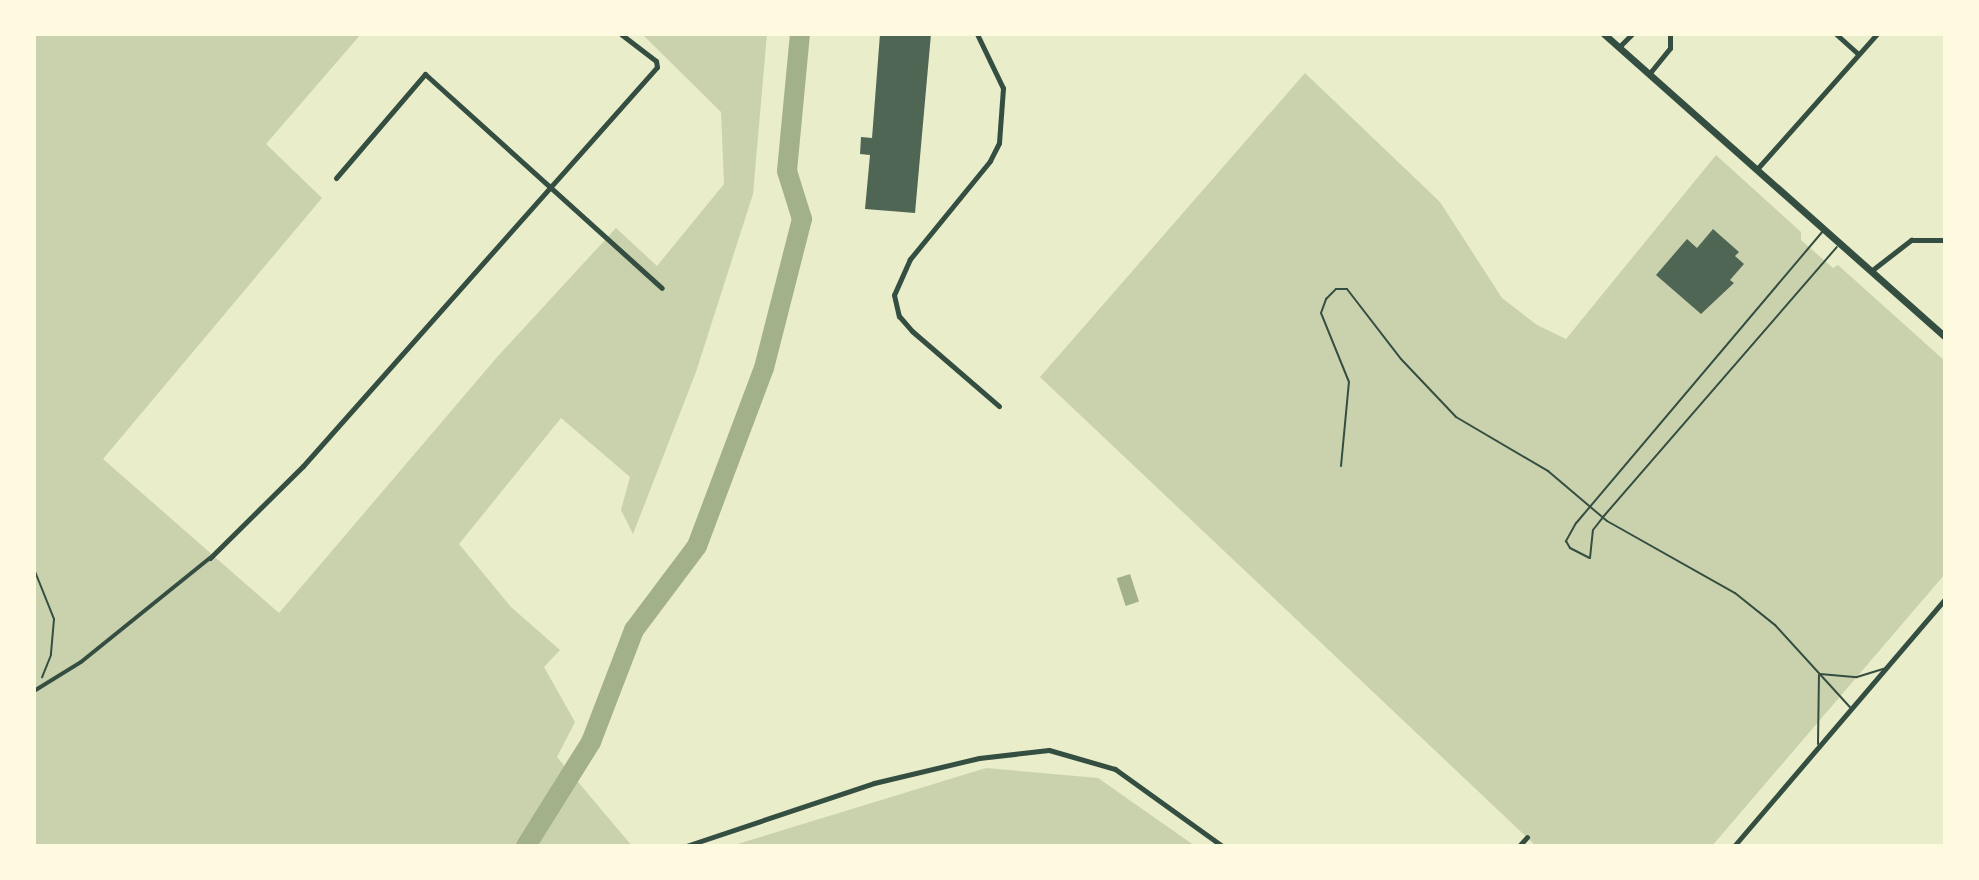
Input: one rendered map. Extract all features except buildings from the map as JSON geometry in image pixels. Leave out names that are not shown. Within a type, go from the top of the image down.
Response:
[{"type":"main road","points":[[1604,34],[1945,337]]},
{"type":"street","points":[[34,688],[81,662],[210,558],[313,456],[549,184],[657,67],[656,61],[621,34]]},
{"type":"street","points":[[977,34],[1003,88],[999,143],[981,174],[910,259],[894,295],[899,316],[912,331],[999,406]]},
{"type":"street","points":[[1619,47],[1632,34]]},
{"type":"street","points":[[1649,74],[1670,48],[1670,34]]},
{"type":"street","points":[[1836,34],[1857,53]]},
{"type":"street","points":[[1757,169],[1877,34]]},
{"type":"street","points":[[336,178],[425,74],[662,288]]},
{"type":"street","points":[[1871,271],[1911,240],[1945,240]]},
{"type":"street","points":[[1734,846],[1945,599]]},
{"type":"street","points":[[686,846],[874,783],[990,755],[1049,750],[1115,769],[1222,846]]},
{"type":"street","points":[[1519,846],[1527,837]]},
{"type":"lane","points":[[1824,230],[1567,533],[1566,541],[1580,556],[1590,558],[1593,530],[1603,517],[1840,244]]},
{"type":"lane","points":[[1341,466],[1349,382],[1321,313],[1326,299],[1336,289],[1347,289],[1401,359],[1456,417],[1548,471],[1603,517],[1721,582],[1775,625],[1851,708]]},
{"type":"lane","points":[[1819,673],[1857,677],[1888,667]]},
{"type":"lane","points":[[1817,748],[1819,673]]},
{"type":"path","points":[[34,569],[52,610],[54,636],[47,669],[34,688]]},
{"type":"shaded area","points":[[34,34],[361,34],[266,144],[322,198],[103,459],[279,613],[498,356],[616,228],[657,266],[724,184],[721,112],[642,34],[767,34],[753,194],[696,372],[633,534],[621,510],[630,477],[561,418],[459,544],[511,607],[560,650],[544,667],[575,722],[557,757],[632,846],[34,846]]},
{"type":"shaded area","points":[[1305,73],[1440,202],[1502,298],[1537,325],[1566,339],[1716,155],[1801,232],[1801,240],[1833,268],[1838,265],[1945,361],[1945,574],[1712,846],[1536,846],[1040,377]]},
{"type":"shaded area","points":[[1130,574],[1139,602],[1126,606],[1117,578]]},
{"type":"shaded area","points":[[986,768],[1098,778],[1195,846],[731,846]]},
{"type":"waterway","points":[[526,846],[591,742],[634,630],[697,546],[764,368],[802,219],[787,171],[800,34]]}]
